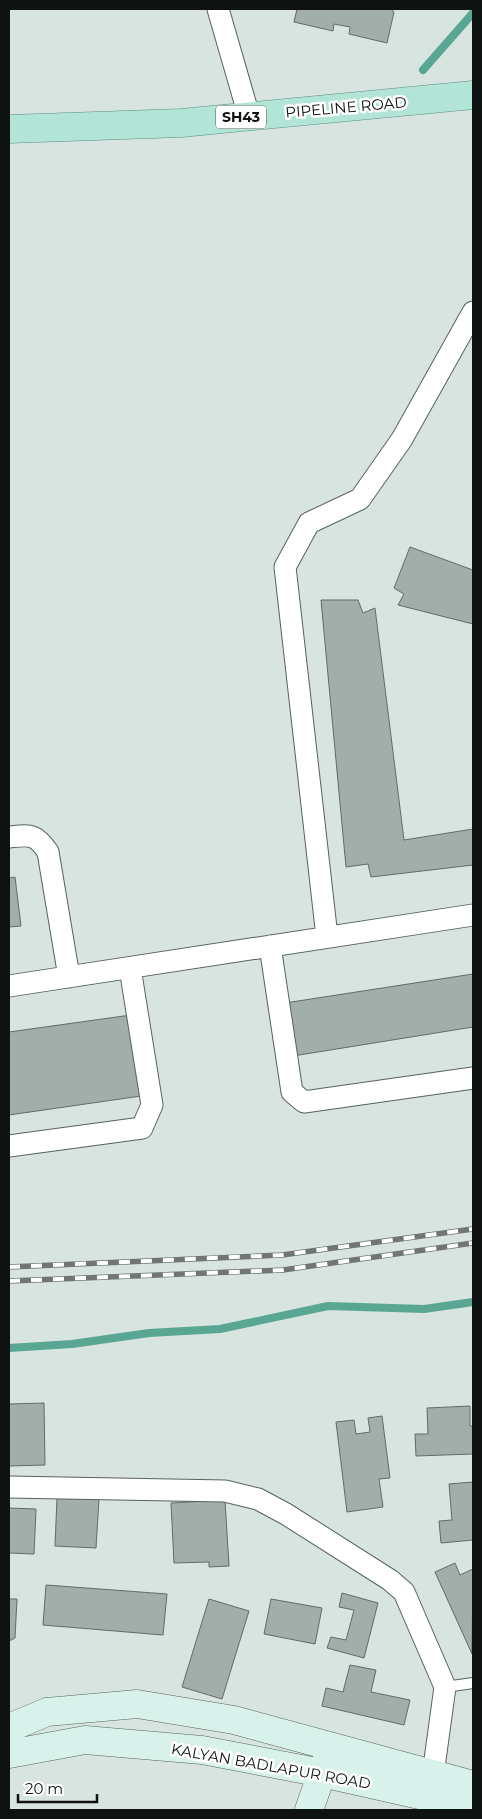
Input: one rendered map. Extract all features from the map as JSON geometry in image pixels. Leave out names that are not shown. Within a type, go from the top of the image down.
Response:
[{"type":"main road","name":"PIPELINE ROAD","points":[[9,145],[157,139],[318,129],[473,95]]},
{"type":"main road","name":"PIPELINE ROAD","points":[[9,129],[181,123],[249,116],[398,111],[473,113]]},
{"type":"main road","points":[[9,1728],[47,1712],[137,1704],[234,1720],[331,1747],[431,1786],[473,1785]]},
{"type":"main road","name":"KALYAN BADLAPUR ROAD","points":[[9,1754],[85,1740],[202,1750],[322,1773],[431,1786],[473,1807]]},
{"type":"main road","points":[[309,1810],[331,1747]]},
{"type":"street","points":[[218,9],[249,116]]},
{"type":"street","points":[[327,938],[286,567],[309,523],[360,499],[402,439],[473,312]]},
{"type":"street","points":[[9,837],[30,835],[40,840],[48,852],[69,977]]},
{"type":"street","points":[[9,986],[473,915]]},
{"type":"street","points":[[270,946],[292,1092],[297,1098],[304,1102],[473,1078]]},
{"type":"street","points":[[9,1146],[142,1128],[152,1105],[130,968]]},
{"type":"street","points":[[9,1487],[224,1490],[258,1499],[286,1514],[390,1580],[404,1592],[445,1688],[431,1786]]},
{"type":"lane","points":[[445,1688],[473,1683]]},
{"type":"building","points":[[297,9],[391,9],[394,12],[387,43],[349,34],[350,27],[334,24],[333,31],[294,22]]},
{"type":"building","points":[[410,547],[473,570],[473,624],[398,605],[404,594],[394,588]]},
{"type":"building","points":[[321,600],[358,600],[363,613],[375,608],[404,840],[473,829],[473,865],[371,877],[368,864],[346,867]]},
{"type":"building","points":[[15,877],[21,926],[9,927],[9,878]]},
{"type":"building","points":[[473,974],[473,1027],[293,1056],[285,1003]]},
{"type":"building","points":[[131,1015],[141,1096],[9,1115],[9,1032]]},
{"type":"building","points":[[44,1403],[45,1465],[9,1466],[9,1404]]},
{"type":"building","points":[[470,1406],[470,1426],[473,1426],[473,1454],[416,1456],[415,1434],[428,1434],[427,1408]]},
{"type":"building","points":[[382,1416],[390,1478],[379,1479],[383,1507],[347,1512],[336,1422],[354,1420],[356,1434],[370,1432],[368,1418]]},
{"type":"building","points":[[473,1482],[473,1540],[441,1543],[439,1521],[452,1520],[449,1484]]},
{"type":"building","points":[[57,1498],[99,1499],[96,1548],[55,1546]]},
{"type":"building","points":[[225,1500],[229,1566],[209,1567],[209,1562],[174,1563],[171,1503]]},
{"type":"building","points":[[9,1508],[36,1509],[34,1554],[9,1553]]},
{"type":"building","points":[[455,1563],[460,1575],[473,1569],[472,1654],[435,1572]]},
{"type":"building","points":[[46,1585],[167,1594],[163,1635],[43,1625]]},
{"type":"building","points":[[342,1593],[378,1603],[364,1658],[327,1648],[331,1637],[346,1640],[354,1610],[339,1607]]},
{"type":"building","points":[[9,1599],[17,1599],[15,1638],[9,1641]]},
{"type":"building","points":[[209,1599],[249,1611],[222,1699],[182,1687]]},
{"type":"building","points":[[271,1599],[322,1608],[315,1644],[264,1634]]},
{"type":"building","points":[[350,1665],[376,1670],[371,1692],[410,1700],[404,1725],[322,1706],[326,1688],[343,1692]]},
{"type":"waterway","points":[[423,70],[473,13]]},
{"type":"waterway","points":[[9,1348],[72,1344],[149,1333],[220,1329],[328,1306],[424,1309],[473,1302]]},
{"type":"railway","points":[[9,1267],[282,1255],[473,1229]]},
{"type":"railway","points":[[9,1281],[283,1270],[473,1243]]}]
